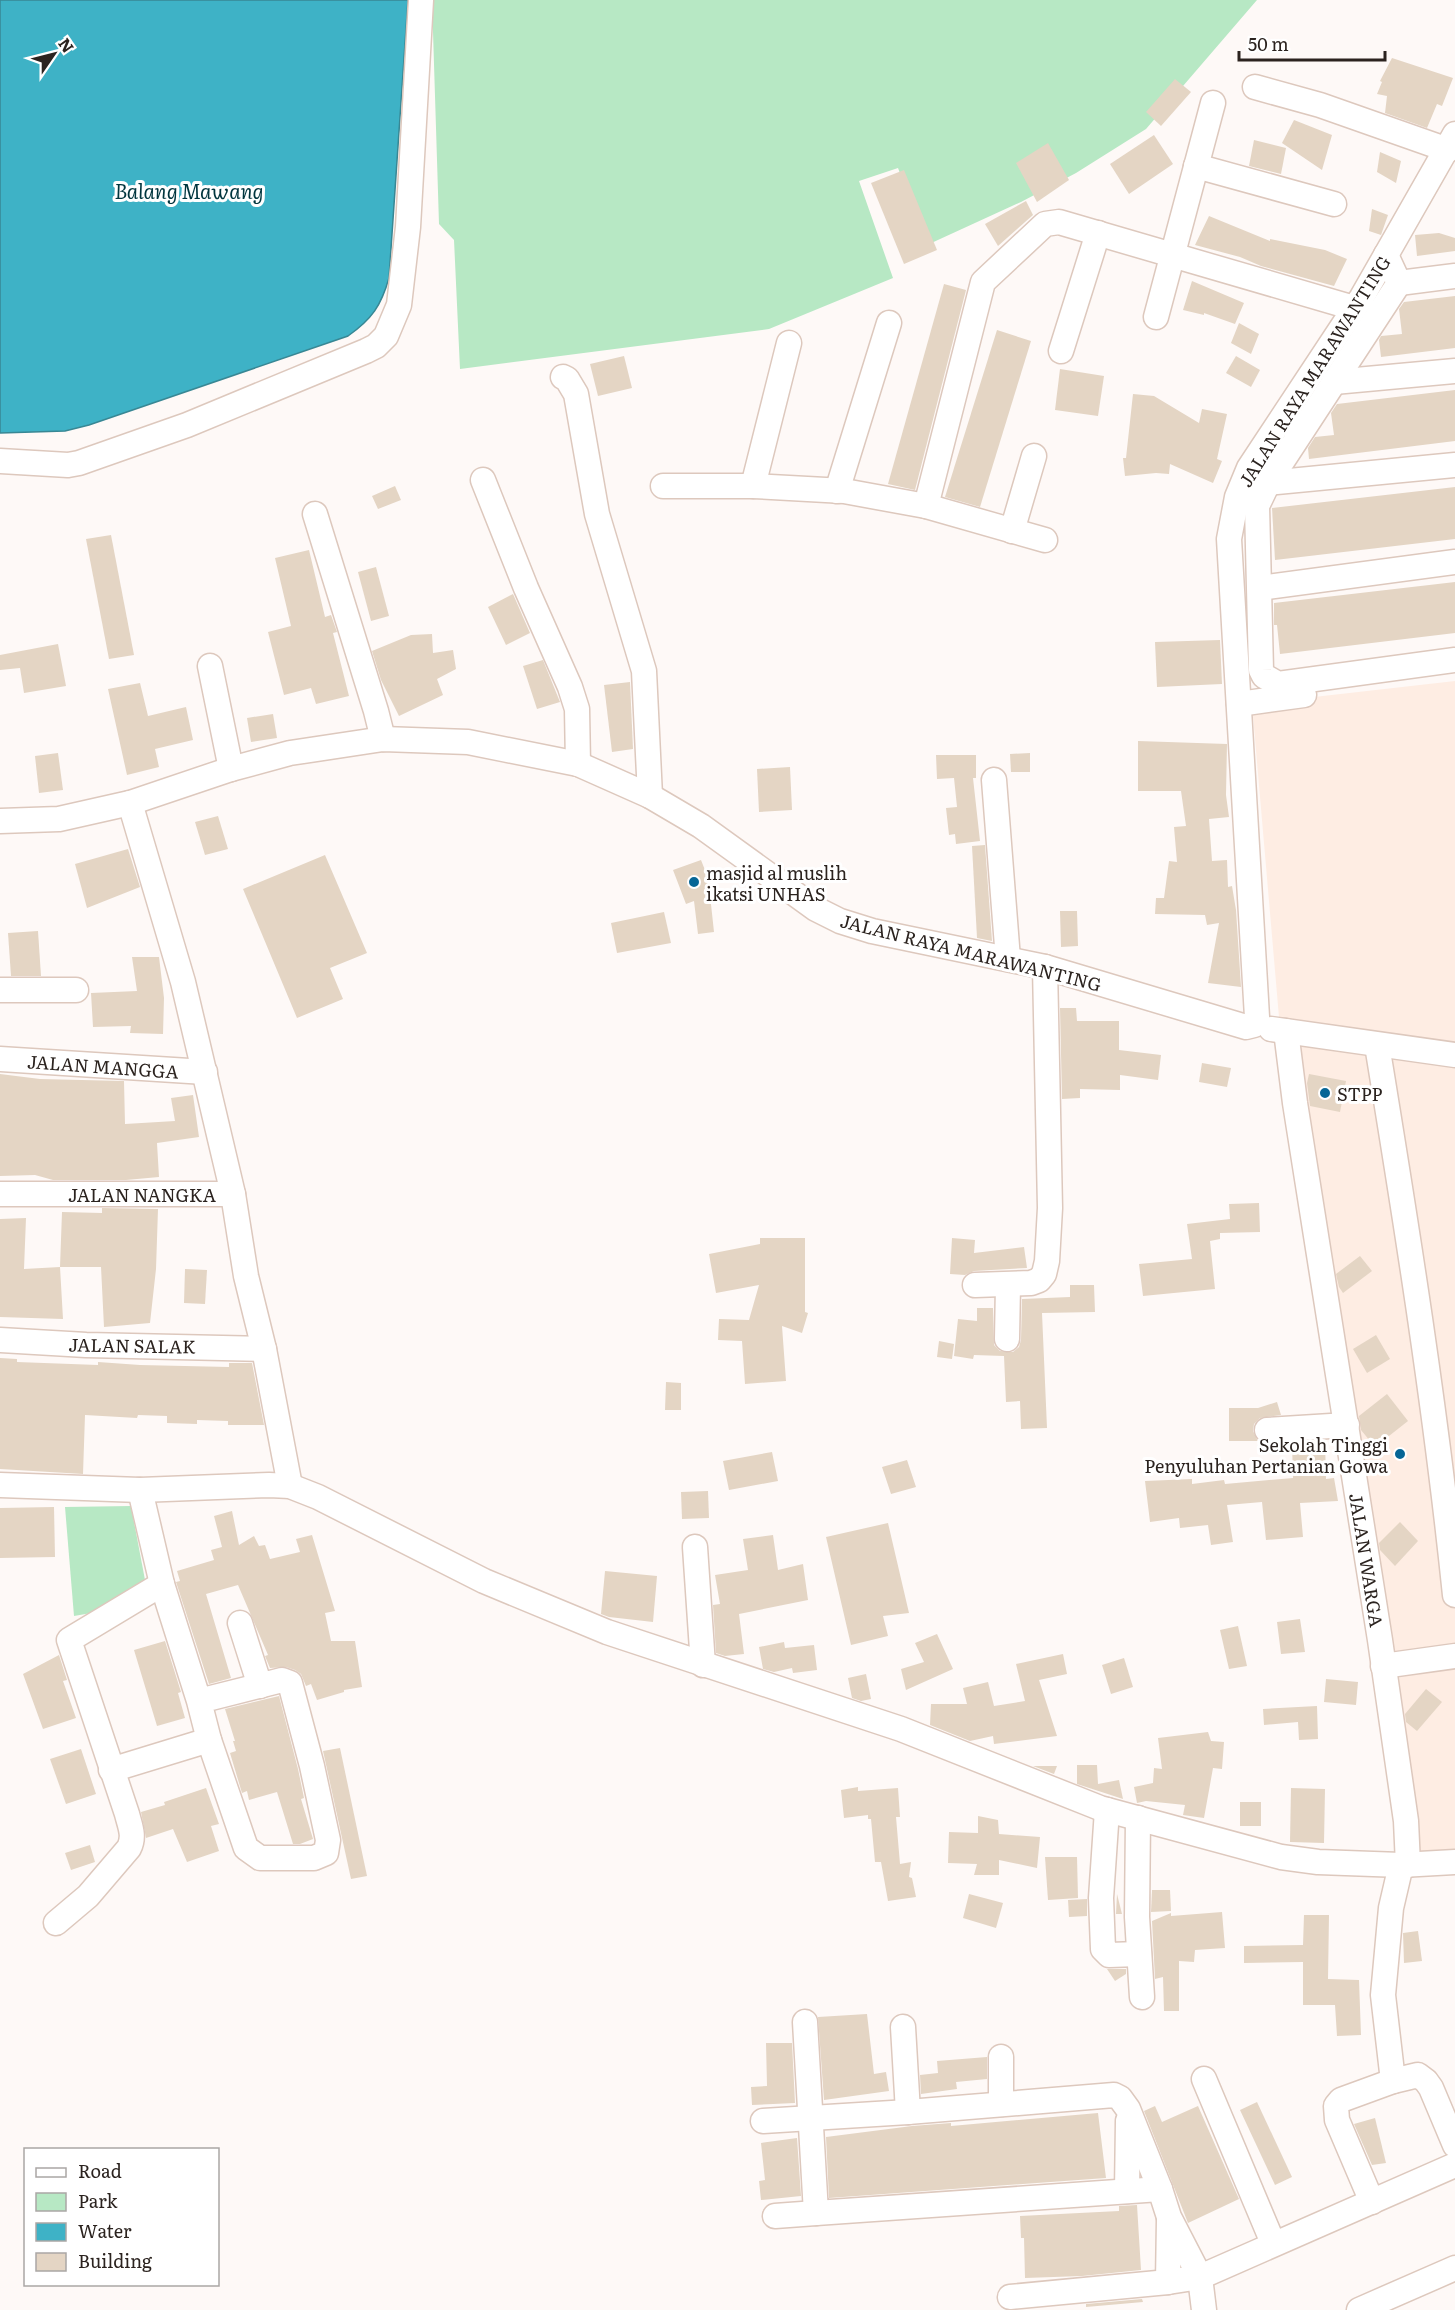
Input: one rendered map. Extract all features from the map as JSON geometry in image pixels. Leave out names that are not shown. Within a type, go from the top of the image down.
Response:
[{"type":"street","points":[[0,461],[68,465],[100,456],[187,425],[366,351],[376,346],[386,336],[399,305],[408,228],[421,0]]},
{"type":"street","points":[[1255,87],[1451,142]]},
{"type":"street","points":[[1156,317],[1213,103]]},
{"type":"street","name":"JALAN RAYA MARAWANTING","points":[[0,821],[59,819],[130,803],[290,753],[383,739],[468,742],[578,764],[650,796],[701,826],[797,897],[829,917],[872,931],[1045,967],[1246,1027],[1254,1025],[1257,1017],[1229,539],[1237,496],[1249,468],[1354,308],[1451,142]]},
{"type":"street","points":[[1196,166],[1334,204]]},
{"type":"street","points":[[926,506],[983,282],[1045,224],[1059,222],[1354,308]]},
{"type":"street","points":[[1061,351],[1098,233]]},
{"type":"street","points":[[1386,255],[1399,282]]},
{"type":"street","points":[[1399,282],[1455,276]]},
{"type":"street","points":[[1399,282],[1269,483],[1257,506],[1261,670],[1264,676],[1278,684],[1455,660]]},
{"type":"street","points":[[837,490],[889,323]]},
{"type":"street","points":[[753,486],[789,343]]},
{"type":"street","points":[[1334,382],[1455,371]]},
{"type":"street","points":[[563,377],[567,379],[576,394],[597,514],[644,671],[650,796]]},
{"type":"street","points":[[1012,531],[1034,456]]},
{"type":"street","points":[[1269,483],[1455,465]]},
{"type":"street","points":[[483,480],[526,588],[570,687],[577,709],[578,764]]},
{"type":"street","points":[[663,486],[753,486],[837,490],[926,506],[1045,540]]},
{"type":"street","points":[[315,514],[383,739]]},
{"type":"street","points":[[1260,588],[1455,562]]},
{"type":"street","points":[[210,666],[231,770]]},
{"type":"street","points":[[1239,704],[1455,674]]},
{"type":"street","points":[[994,780],[1008,959]]},
{"type":"street","points":[[130,803],[183,982],[233,1194]]},
{"type":"street","points":[[975,1285],[1031,1284],[1044,1274],[1047,1261],[1050,1208],[1045,967]]},
{"type":"street","points":[[0,990],[76,990]]},
{"type":"street","points":[[1254,1025],[1286,1032],[1455,1055]]},
{"type":"street","name":"JALAN WARGA","points":[[1286,1032],[1406,1821],[1404,1865],[1391,1908],[1383,1995],[1393,2081]]},
{"type":"street","points":[[1377,1044],[1410,1249],[1449,1467],[1455,1595]]},
{"type":"street","name":"JALAN MANGGA","points":[[0,1059],[205,1072]]},
{"type":"street","name":"JALAN NANGKA","points":[[0,1194],[233,1194],[246,1276],[264,1349],[290,1486]]},
{"type":"street","points":[[1007,1339],[1008,1285]]},
{"type":"street","name":"JALAN SALAK","points":[[0,1340],[86,1345],[264,1349]]},
{"type":"street","points":[[1267,1430],[1347,1425]]},
{"type":"street","points":[[0,1485],[140,1490],[290,1486],[353,1514],[429,1555],[484,1581],[607,1632],[901,1729],[1076,1800],[1281,1857],[1318,1862],[1404,1865],[1455,1862]]},
{"type":"street","points":[[140,1490],[162,1584],[209,1740],[243,1842],[252,1853],[260,1858],[314,1858],[326,1853],[328,1840],[291,1686],[285,1680],[199,1701]]},
{"type":"street","points":[[694,1547],[703,1665]]},
{"type":"street","points":[[56,1923],[88,1896],[132,1842],[127,1814],[69,1640],[162,1584]]},
{"type":"street","points":[[240,1623],[260,1686]]},
{"type":"street","points":[[1383,1666],[1455,1656]]},
{"type":"street","points":[[111,1770],[209,1740]]},
{"type":"street","points":[[1107,1810],[1101,1898],[1103,1949],[1109,1955],[1139,1954]]},
{"type":"street","points":[[1138,1818],[1137,1917],[1142,1997]]},
{"type":"street","points":[[805,2022],[816,2213]]},
{"type":"street","points":[[903,2027],[908,2112]]},
{"type":"street","points":[[1001,2057],[1001,2103]]},
{"type":"street","points":[[1372,2202],[1337,2120],[1336,2106],[1349,2096],[1418,2075],[1426,2081],[1455,2145]]},
{"type":"street","points":[[1204,2079],[1273,2243]]},
{"type":"street","points":[[763,2121],[812,2116],[908,2112],[1107,2094],[1120,2098],[1128,2109],[1160,2188],[1169,2217],[1200,2277],[1204,2310]]},
{"type":"street","points":[[1127,2191],[1128,2109]]},
{"type":"street","points":[[1010,2297],[1200,2277],[1455,2165]]},
{"type":"street","points":[[775,2216],[1160,2188]]},
{"type":"street","points":[[1168,2282],[1169,2217]]},
{"type":"street","points":[[1359,2310],[1455,2268]]},
{"type":"shaded area","name":"Sekolah Tinggi Penyuluhan Pertanian Gowa","points":[[1455,681],[1455,1855],[1410,1862],[1282,1052],[1252,704]]},
{"type":"green space","points":[[432,0],[1257,0],[1146,129],[1076,173],[1021,202],[927,245],[898,168],[859,181],[893,278],[769,329],[460,369],[454,240],[439,224]]},
{"type":"green space","points":[[131,1506],[145,1580],[120,1608],[74,1616],[65,1507]]},
{"type":"water","name":"Balang Mawang","points":[[0,0],[408,0],[389,278],[379,304],[369,318],[348,336],[89,425],[65,431],[0,433]]},
{"type":"building","points":[[1392,58],[1453,78],[1442,106],[1437,104],[1427,128],[1385,113],[1387,96],[1377,94],[1382,82],[1380,81]]},
{"type":"building","points":[[1175,79],[1191,92],[1161,126],[1146,112]]},
{"type":"building","points":[[1294,120],[1332,135],[1322,170],[1282,143]]},
{"type":"building","points":[[1154,135],[1173,164],[1129,194],[1110,164]]},
{"type":"building","points":[[1254,140],[1286,148],[1281,174],[1249,166]]},
{"type":"building","points":[[1048,143],[1069,180],[1037,202],[1016,163]]},
{"type":"building","points":[[1380,152],[1401,161],[1396,183],[1377,172]]},
{"type":"building","points":[[904,170],[937,250],[904,264],[871,183]]},
{"type":"building","points":[[1026,201],[1033,215],[998,246],[985,224]]},
{"type":"building","points":[[1372,209],[1388,215],[1381,235],[1369,231]]},
{"type":"building","points":[[1209,216],[1270,241],[1270,239],[1325,250],[1347,259],[1334,286],[1261,266],[1240,257],[1195,245]]},
{"type":"building","points":[[1439,233],[1455,238],[1455,251],[1417,256],[1415,235]]},
{"type":"building","points":[[1192,281],[1244,303],[1235,324],[1204,313],[1204,315],[1183,310]]},
{"type":"building","points":[[944,284],[966,290],[915,490],[888,484]]},
{"type":"building","points":[[1455,296],[1455,348],[1381,357],[1379,340],[1381,336],[1402,334],[1399,309],[1404,302]]},
{"type":"building","points":[[1239,323],[1259,334],[1251,354],[1231,343]]},
{"type":"building","points":[[997,330],[1031,341],[980,507],[945,497]]},
{"type":"building","points":[[624,356],[632,388],[598,396],[590,364]]},
{"type":"building","points":[[1236,356],[1260,370],[1251,387],[1226,373]]},
{"type":"building","points":[[1060,369],[1104,376],[1098,416],[1055,410]]},
{"type":"building","points":[[1455,390],[1455,441],[1309,459],[1308,448],[1315,437],[1334,435],[1331,413],[1337,404]]},
{"type":"building","points":[[1133,394],[1154,396],[1199,423],[1202,409],[1227,414],[1217,459],[1222,461],[1213,483],[1170,464],[1169,474],[1125,476],[1123,458],[1126,458]]},
{"type":"building","points":[[395,486],[401,500],[378,509],[372,496]]},
{"type":"building","points":[[1455,487],[1455,539],[1275,560],[1272,508]]},
{"type":"building","points":[[111,535],[134,655],[109,659],[86,539]]},
{"type":"building","points":[[309,550],[325,617],[331,615],[337,632],[333,633],[349,696],[316,704],[311,688],[284,695],[268,632],[291,626],[275,558]]},
{"type":"building","points":[[376,567],[389,616],[371,621],[358,572]]},
{"type":"building","points":[[1455,582],[1455,633],[1280,654],[1277,625],[1274,625],[1274,603]]},
{"type":"building","points":[[513,594],[530,633],[506,645],[488,607]]},
{"type":"building","points":[[432,634],[433,653],[453,650],[456,669],[437,679],[443,695],[399,716],[381,680],[372,651],[411,635]]},
{"type":"building","points":[[1220,640],[1222,684],[1157,687],[1155,642]]},
{"type":"building","points":[[58,644],[66,686],[24,693],[20,668],[0,670],[0,655]]},
{"type":"building","points":[[543,660],[560,702],[537,709],[523,666]]},
{"type":"building","points":[[630,682],[633,749],[612,752],[604,685]]},
{"type":"building","points":[[140,683],[148,716],[186,707],[193,740],[155,749],[159,767],[127,775],[108,689]]},
{"type":"building","points":[[273,714],[277,738],[251,742],[247,718]]},
{"type":"building","points":[[1138,741],[1227,744],[1226,795],[1229,817],[1209,819],[1212,861],[1227,860],[1228,887],[1232,886],[1236,910],[1241,987],[1208,983],[1219,923],[1207,925],[1205,915],[1155,914],[1156,898],[1164,898],[1169,861],[1177,862],[1174,827],[1186,826],[1181,791],[1138,791]]},
{"type":"building","points":[[58,753],[63,790],[39,793],[35,756]]},
{"type":"building","points":[[1030,753],[1030,772],[1011,772],[1010,754]]},
{"type":"building","points":[[936,755],[976,755],[976,778],[973,778],[980,841],[956,844],[955,834],[949,835],[946,808],[957,807],[954,778],[937,779]]},
{"type":"building","points":[[790,767],[792,810],[759,812],[757,769]]},
{"type":"building","points":[[218,816],[228,849],[205,855],[195,822]]},
{"type":"building","points":[[985,845],[992,941],[977,938],[972,846]]},
{"type":"building","points":[[128,849],[140,887],[87,908],[75,864]]},
{"type":"building","points":[[325,855],[367,953],[330,968],[343,999],[297,1018],[243,889]]},
{"type":"building","name":"masjid al muslih ikatsi UNHAS","points":[[701,860],[714,893],[710,895],[714,932],[698,934],[694,901],[686,904],[673,870]]},
{"type":"building","points":[[1060,911],[1077,911],[1078,946],[1061,947]]},
{"type":"building","points":[[664,912],[671,943],[617,953],[611,923]]},
{"type":"building","points":[[38,931],[41,976],[11,976],[8,933]]},
{"type":"building","points":[[132,957],[159,957],[164,998],[163,1034],[130,1033],[131,1026],[93,1027],[91,993],[137,991]]},
{"type":"building","points":[[1060,1008],[1076,1008],[1077,1021],[1119,1021],[1119,1050],[1161,1055],[1158,1080],[1120,1075],[1120,1090],[1080,1089],[1080,1098],[1062,1099]]},
{"type":"building","points":[[1202,1063],[1231,1068],[1227,1087],[1199,1082]]},
{"type":"building","points":[[0,1074],[40,1079],[124,1081],[125,1124],[175,1121],[171,1098],[193,1095],[199,1137],[157,1143],[159,1177],[126,1180],[53,1180],[35,1175],[0,1176]]},
{"type":"building","name":"STPP","points":[[1309,1074],[1346,1081],[1340,1112],[1310,1106],[1307,1083]]},
{"type":"building","points":[[1259,1203],[1260,1232],[1220,1233],[1220,1239],[1210,1241],[1215,1289],[1143,1296],[1139,1264],[1192,1259],[1187,1224],[1230,1219],[1229,1204]]},
{"type":"building","points":[[102,1208],[158,1209],[156,1269],[150,1323],[104,1327],[101,1267],[60,1267],[62,1212],[102,1213]]},
{"type":"building","points":[[26,1218],[24,1269],[60,1267],[63,1319],[0,1317],[0,1219]]},
{"type":"building","points":[[760,1238],[805,1238],[805,1312],[808,1313],[802,1333],[782,1326],[786,1381],[745,1384],[742,1341],[718,1340],[719,1319],[749,1320],[759,1285],[716,1293],[709,1254],[760,1244]]},
{"type":"building","points":[[952,1238],[975,1240],[974,1253],[1024,1247],[1027,1268],[974,1271],[965,1275],[950,1274]]},
{"type":"building","points":[[1360,1256],[1372,1271],[1343,1293],[1336,1274]]},
{"type":"building","points":[[185,1269],[207,1270],[205,1304],[184,1303]]},
{"type":"building","points":[[1070,1285],[1094,1285],[1095,1312],[1042,1313],[1047,1428],[1021,1429],[1020,1401],[1006,1402],[1004,1356],[974,1355],[973,1359],[954,1356],[958,1319],[977,1321],[977,1308],[993,1308],[994,1345],[1000,1351],[1013,1352],[1019,1347],[1021,1340],[1022,1299],[1070,1297]]},
{"type":"building","points":[[1376,1335],[1390,1359],[1367,1373],[1353,1349]]},
{"type":"building","points":[[939,1341],[954,1344],[952,1359],[937,1357]]},
{"type":"building","points":[[0,1358],[17,1359],[17,1362],[98,1365],[98,1362],[229,1367],[229,1363],[252,1363],[264,1425],[228,1425],[228,1421],[197,1420],[197,1424],[167,1423],[167,1416],[138,1415],[137,1418],[85,1415],[83,1474],[0,1469]]},
{"type":"building","points":[[666,1382],[681,1383],[681,1410],[665,1410]]},
{"type":"building","points":[[1387,1394],[1408,1421],[1375,1447],[1361,1430],[1359,1416]]},
{"type":"building","points":[[1277,1402],[1281,1415],[1260,1418],[1254,1424],[1253,1431],[1258,1441],[1229,1441],[1229,1408],[1258,1408]]},
{"type":"building","points":[[1325,1441],[1326,1479],[1334,1478],[1338,1501],[1300,1503],[1303,1537],[1266,1540],[1262,1502],[1227,1505],[1233,1542],[1211,1545],[1208,1525],[1180,1528],[1179,1518],[1150,1522],[1145,1481],[1192,1479],[1192,1484],[1224,1480],[1225,1484],[1293,1478],[1292,1443]]},
{"type":"building","points":[[772,1452],[778,1481],[729,1490],[723,1461]]},
{"type":"building","points":[[907,1460],[916,1487],[891,1494],[882,1467]]},
{"type":"building","points":[[708,1491],[709,1518],[682,1519],[681,1492]]},
{"type":"building","points":[[54,1507],[55,1557],[0,1558],[0,1508]]},
{"type":"building","points":[[232,1511],[239,1545],[254,1536],[259,1546],[265,1545],[270,1559],[300,1552],[296,1539],[312,1535],[335,1611],[325,1613],[331,1641],[355,1641],[362,1687],[344,1690],[344,1692],[317,1700],[311,1684],[306,1686],[301,1674],[286,1667],[270,1668],[265,1656],[268,1655],[238,1585],[206,1594],[231,1678],[209,1684],[176,1582],[180,1581],[177,1571],[214,1560],[211,1550],[222,1547],[214,1516]]},
{"type":"building","points":[[1400,1522],[1418,1541],[1395,1566],[1380,1550],[1379,1543]]},
{"type":"building","points":[[888,1523],[909,1613],[883,1616],[888,1636],[851,1645],[826,1537]]},
{"type":"building","points":[[773,1535],[778,1570],[803,1564],[808,1600],[739,1614],[744,1654],[725,1656],[716,1653],[713,1605],[720,1604],[715,1575],[748,1570],[743,1539]]},
{"type":"building","points":[[605,1571],[657,1576],[653,1622],[601,1614]]},
{"type":"building","points":[[1300,1619],[1305,1652],[1281,1654],[1277,1622]]},
{"type":"building","points":[[1238,1626],[1247,1666],[1229,1669],[1220,1630]]},
{"type":"building","points":[[937,1634],[953,1669],[906,1690],[901,1669],[924,1662],[915,1643]]},
{"type":"building","points":[[165,1641],[181,1692],[178,1693],[185,1718],[157,1726],[134,1650]]},
{"type":"building","points":[[784,1642],[785,1648],[814,1645],[817,1670],[793,1673],[792,1668],[774,1672],[763,1669],[759,1647]]},
{"type":"building","points":[[1063,1654],[1067,1674],[1039,1680],[1057,1736],[994,1744],[993,1736],[970,1741],[930,1725],[931,1704],[967,1704],[963,1688],[988,1682],[994,1706],[1025,1701],[1016,1664]]},
{"type":"building","points":[[59,1655],[67,1680],[63,1681],[76,1718],[43,1729],[23,1674]]},
{"type":"building","points":[[1124,1658],[1133,1687],[1111,1694],[1102,1665]]},
{"type":"building","points":[[866,1674],[871,1699],[861,1701],[852,1698],[848,1678]]},
{"type":"building","points":[[1326,1679],[1358,1682],[1356,1705],[1324,1702]]},
{"type":"building","points":[[1426,1689],[1442,1702],[1417,1731],[1406,1722],[1405,1714]]},
{"type":"building","points":[[279,1696],[298,1769],[304,1798],[301,1799],[313,1839],[300,1844],[293,1844],[277,1792],[249,1800],[247,1791],[242,1793],[230,1753],[236,1751],[233,1741],[235,1741],[225,1709]]},
{"type":"building","points":[[1317,1706],[1318,1739],[1299,1740],[1298,1722],[1264,1725],[1263,1709]]},
{"type":"building","points":[[1208,1732],[1211,1741],[1224,1742],[1222,1769],[1213,1768],[1204,1818],[1183,1815],[1185,1805],[1146,1801],[1137,1803],[1134,1787],[1153,1783],[1154,1768],[1162,1769],[1158,1738]]},
{"type":"building","points":[[340,1748],[367,1876],[351,1879],[323,1751]]},
{"type":"building","points":[[81,1749],[96,1794],[66,1804],[50,1759]]},
{"type":"building","points":[[1077,1765],[1097,1765],[1098,1784],[1119,1780],[1123,1799],[1077,1784]]},
{"type":"building","points":[[1033,1766],[1057,1766],[1054,1774]]},
{"type":"building","points":[[858,1787],[858,1791],[898,1788],[900,1817],[896,1817],[900,1864],[911,1862],[909,1877],[912,1878],[916,1897],[888,1901],[881,1862],[875,1862],[871,1819],[868,1819],[868,1815],[844,1818],[841,1790]]},
{"type":"building","points":[[206,1788],[219,1824],[211,1826],[219,1851],[187,1862],[173,1829],[146,1838],[141,1812]]},
{"type":"building","points":[[1291,1788],[1325,1789],[1324,1843],[1290,1842]]},
{"type":"building","points":[[1240,1802],[1261,1802],[1261,1826],[1240,1826]]},
{"type":"building","points":[[978,1816],[998,1820],[999,1834],[1040,1837],[1037,1868],[999,1860],[999,1875],[974,1875],[977,1864],[948,1863],[949,1832],[978,1833]]},
{"type":"building","points":[[90,1845],[95,1862],[71,1870],[65,1853]]},
{"type":"building","points":[[1045,1857],[1077,1857],[1078,1898],[1048,1900]]},
{"type":"building","points":[[1152,1890],[1170,1890],[1171,1911],[1151,1912]]},
{"type":"building","points":[[969,1894],[1003,1903],[996,1928],[963,1918]]},
{"type":"building","points":[[1117,1894],[1122,1914],[1116,1914]]},
{"type":"building","points":[[1087,1899],[1087,1916],[1069,1917],[1068,1900]]},
{"type":"building","points":[[1222,1912],[1225,1948],[1195,1950],[1194,1962],[1179,1961],[1179,2011],[1164,2011],[1163,1977],[1155,1979],[1152,1921],[1171,1913],[1171,1916]]},
{"type":"building","points":[[1304,1915],[1329,1915],[1328,1979],[1359,1980],[1361,2035],[1337,2036],[1335,2005],[1303,2005],[1303,1962],[1244,1963],[1244,1946],[1303,1945]]},
{"type":"building","points":[[1418,1931],[1422,1961],[1404,1963],[1403,1933]]},
{"type":"building","points":[[1107,1969],[1126,1969],[1126,1974],[1115,1981]]},
{"type":"building","points":[[867,2014],[874,2074],[886,2072],[889,2091],[824,2100],[818,2017]]},
{"type":"building","points":[[766,2043],[792,2043],[795,2103],[752,2105],[751,2087],[767,2086]]},
{"type":"building","points":[[987,2057],[987,2079],[956,2082],[957,2089],[921,2094],[920,2075],[938,2073],[937,2061]]},
{"type":"building","points":[[1257,2102],[1292,2177],[1275,2185],[1240,2110]]},
{"type":"building","points":[[1155,2106],[1162,2122],[1198,2106],[1239,2199],[1188,2223],[1144,2111]]},
{"type":"building","points":[[1098,2113],[1106,2178],[829,2198],[826,2137],[912,2126],[951,2123],[951,2126]]},
{"type":"building","points":[[1375,2118],[1386,2163],[1372,2165],[1354,2124]]},
{"type":"building","points":[[797,2138],[801,2196],[761,2200],[759,2181],[765,2180],[761,2143]]},
{"type":"building","points":[[1137,2205],[1141,2270],[1082,2276],[1025,2278],[1024,2238],[1021,2238],[1020,2216],[1119,2211],[1119,2206]]},
{"type":"building","points":[[1142,2299],[1143,2302],[1086,2307],[1086,2304]]},
{"type":"place","name":"masjid al muslih ikatsi UNHAS","points":[[694,882]]},
{"type":"place","name":"STPP","points":[[1325,1093]]},
{"type":"place","name":"Sekolah Tinggi Penyuluhan Pertanian Gowa","points":[[1400,1454]]}]
